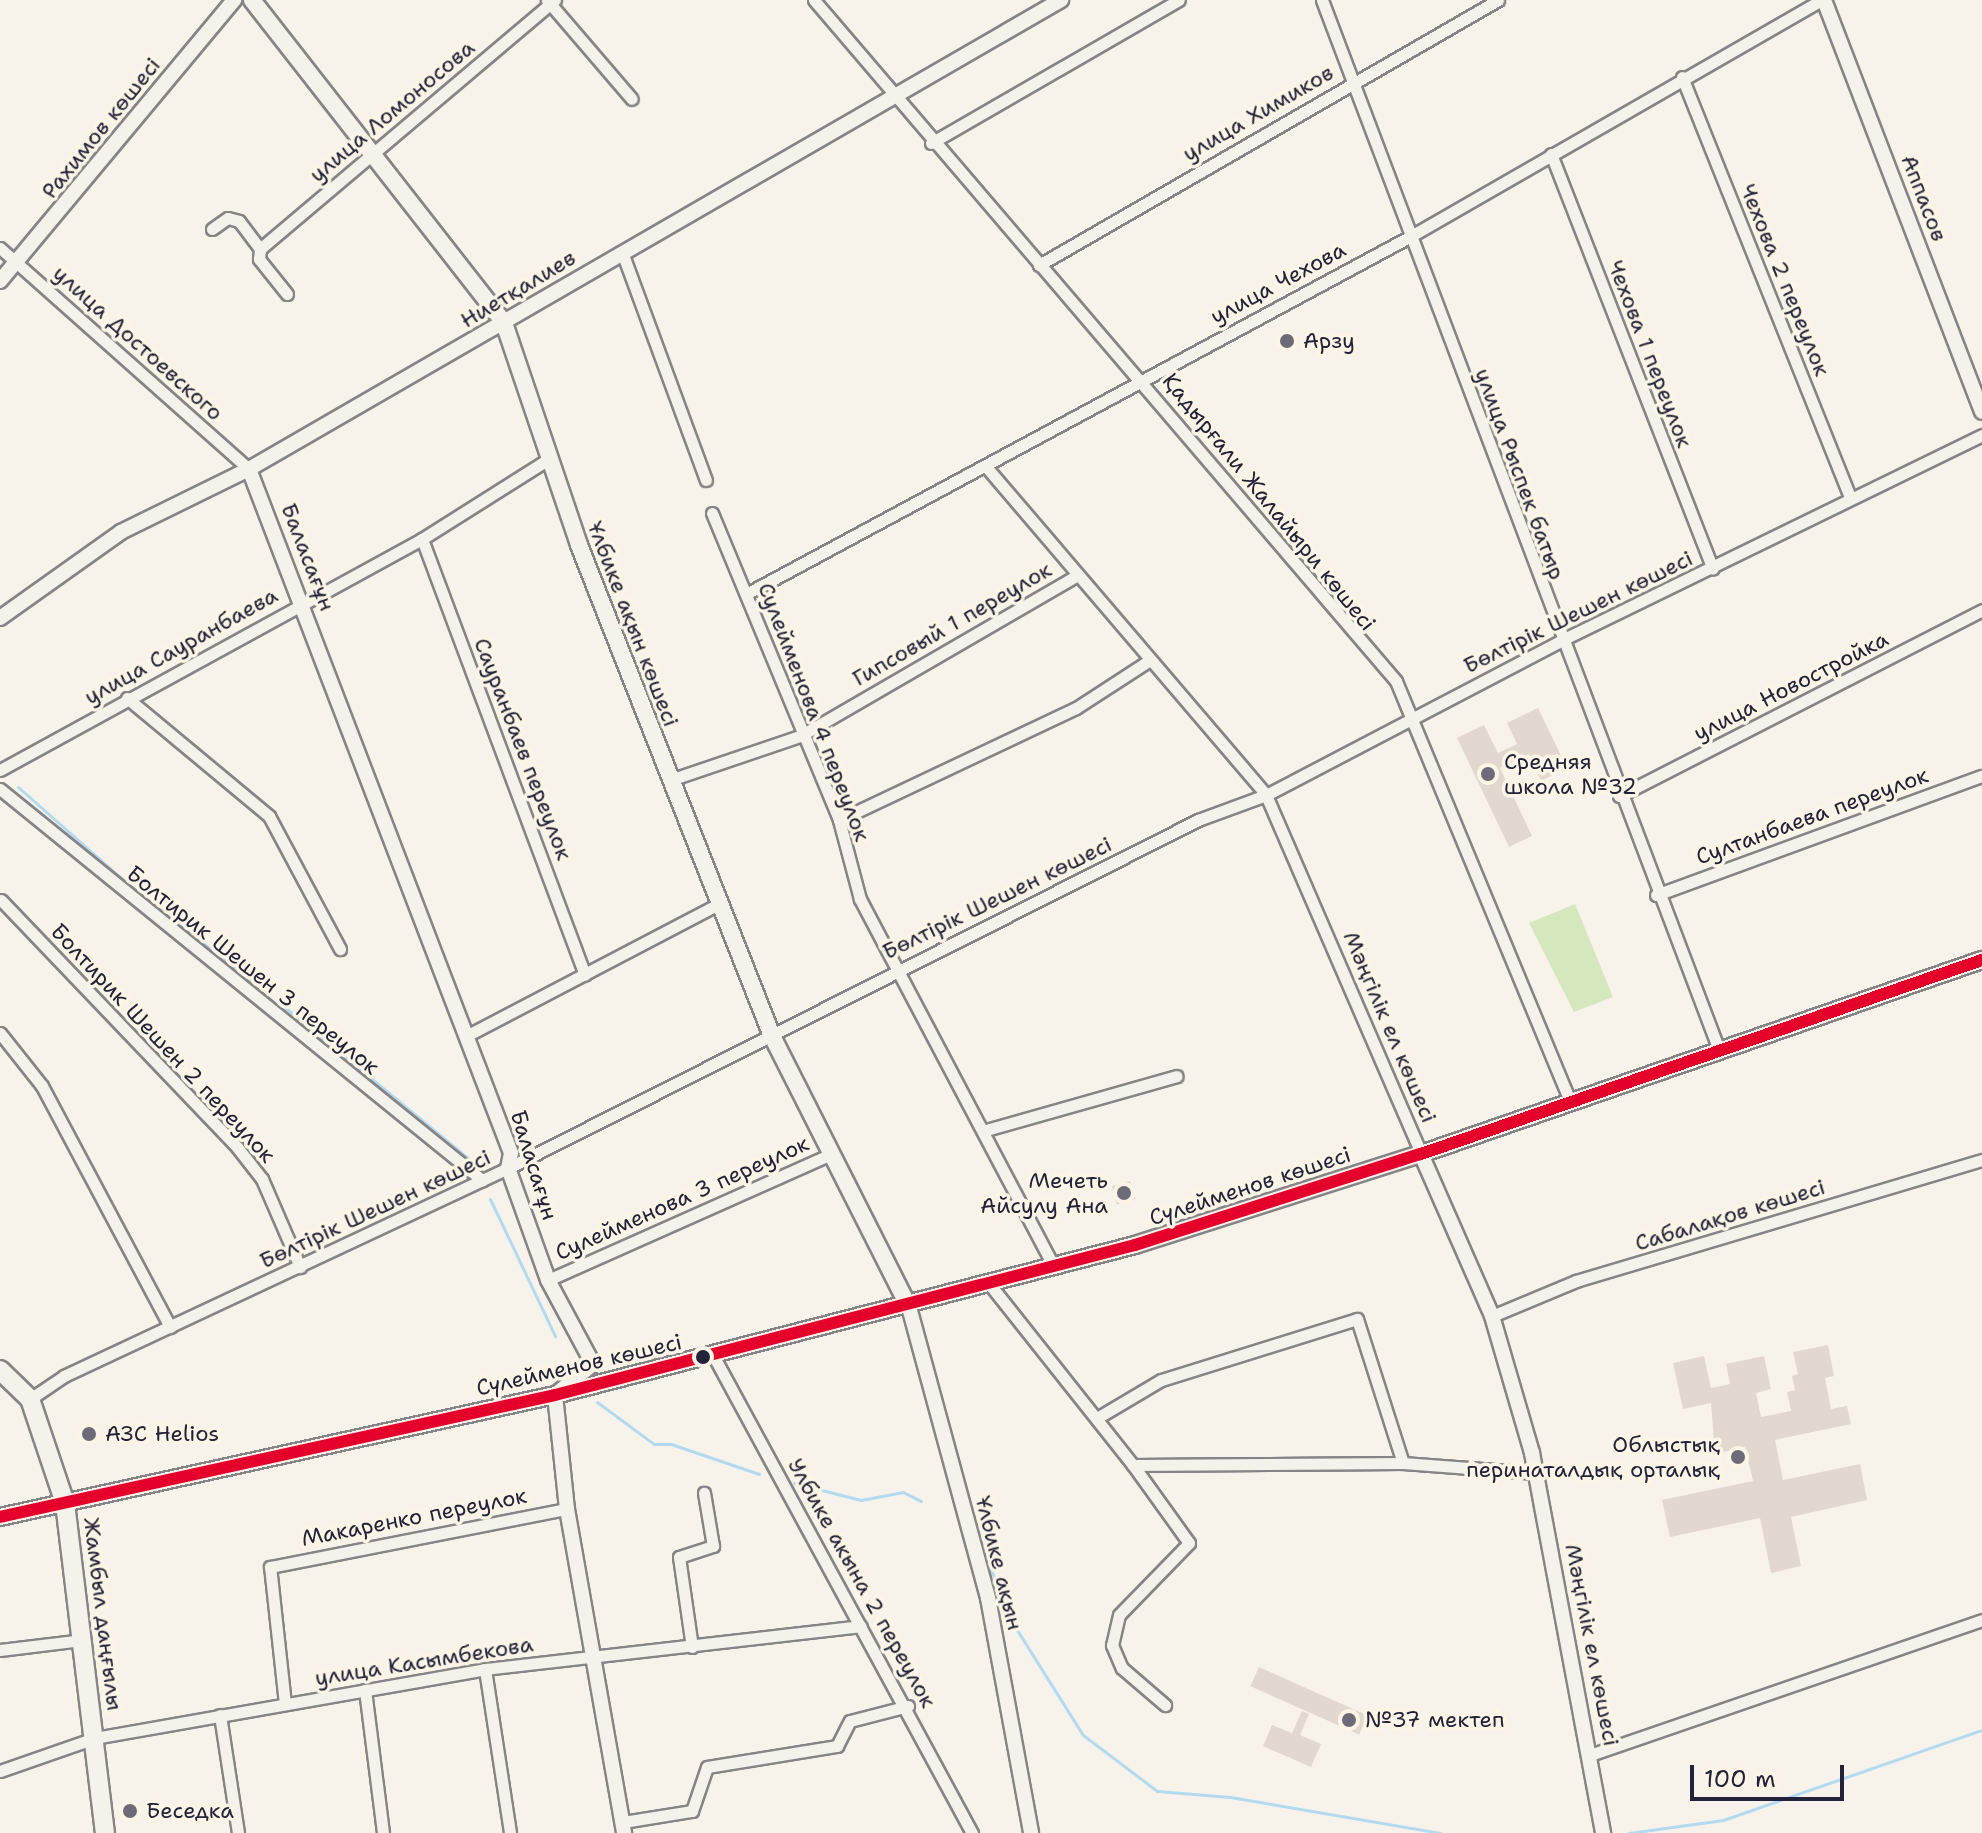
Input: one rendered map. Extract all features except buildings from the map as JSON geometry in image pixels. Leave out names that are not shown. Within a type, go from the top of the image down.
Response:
[{"type":"main road","name":"Ұлбике ақын көшесі","points":[[252,0],[504,323],[547,460],[772,1036],[909,1307]]},
{"type":"main road","name":"Сүлейменов көшесі","points":[[0,1517],[555,1395],[991,1286],[1421,1154],[1982,960]]},
{"type":"main road","name":"Жамбыл даңғылы","points":[[0,1370],[30,1399],[65,1503],[105,1833]]},
{"type":"street","name":"Рахимов көшесі","points":[[0,281],[18,264],[234,0]]},
{"type":"street","name":"Ниетқалиев","points":[[0,618],[121,532],[249,469],[1061,0]]},
{"type":"street","points":[[931,143],[1179,0]]},
{"type":"street","name":"улица Рыспек батыр","points":[[1322,0],[1356,79],[1411,236],[1656,895],[1719,1050]]},
{"type":"street","name":"улица Химиков","points":[[1039,265],[1356,79],[1498,0]]},
{"type":"street","name":"улица Чехова","points":[[748,593],[988,469],[1142,379],[1411,236],[1682,77],[1823,0]]},
{"type":"street","name":"Аппасов","points":[[1823,0],[1982,412]]},
{"type":"street","name":"улица Ломоносова","points":[[260,249],[551,1],[632,99]]},
{"type":"street","name":"Қадырғали Жалайыри көшесі","points":[[819,2],[893,99],[1142,379],[1396,681],[1414,715],[1571,1103]]},
{"type":"street","name":"Чехова 2 переулок","points":[[1682,77],[1850,498]]},
{"type":"street","name":"Чехова 1 переулок","points":[[1551,154],[1713,569]]},
{"type":"street","points":[[212,229],[228,218],[239,221],[260,249],[259,259],[287,294]]},
{"type":"street","name":"улица Достоевского","points":[[0,248],[249,469]]},
{"type":"street","points":[[622,252],[706,480]]},
{"type":"street","name":"Бөлтірік Шешен көшесі","points":[[30,1399],[64,1376],[508,1168],[772,1036],[897,969],[1198,820],[1266,795],[1560,641],[1713,569],[1850,498],[1982,435]]},
{"type":"street","name":"улица Сауранбаева","points":[[0,770],[302,601],[422,539],[547,460]]},
{"type":"street","name":"Баласағұн","points":[[249,469],[511,1153],[508,1168],[548,1280],[593,1364],[555,1395]]},
{"type":"street","name":"Мәңгілік ел көшесі","points":[[988,469],[1266,795],[1492,1316],[1536,1473],[1603,1833]]},
{"type":"street","name":"Сулейменова 4 переулок","points":[[712,513],[748,593],[800,736],[839,820],[860,899],[986,1130],[1054,1267]]},
{"type":"street","name":"Сауранбаев переулок","points":[[422,539],[585,974]]},
{"type":"street","name":"Гипсовый 1 переулок","points":[[670,780],[800,736],[1078,575]]},
{"type":"street","name":"улица Новостройка","points":[[1619,796],[1982,610]]},
{"type":"street","points":[[839,820],[1076,708],[1150,660]]},
{"type":"street","points":[[127,698],[269,816],[340,949]]},
{"type":"street","name":"Султанбаева переулок","points":[[1656,895],[1982,776]]},
{"type":"street","name":"Болтирик Шешен 3 переулок","points":[[0,789],[482,1180]]},
{"type":"street","name":"Болтирик Шешен 2 переулок","points":[[1,900],[250,1163],[300,1267]]},
{"type":"street","points":[[466,1036],[718,904]]},
{"type":"street","points":[[0,1033],[42,1086],[170,1327]]},
{"type":"street","points":[[986,1130],[1177,1076]]},
{"type":"street","name":"Сулейменова 3 переулок","points":[[548,1280],[831,1154]]},
{"type":"street","name":"Сабалақов көшесі","points":[[1492,1316],[1576,1281],[1982,1160]]},
{"type":"street","points":[[991,1286],[1097,1418],[1189,1543],[1119,1615],[1112,1645],[1122,1668],[1165,1705]]},
{"type":"street","name":"Ұлбике ақын","points":[[909,1307],[988,1598],[1031,1833]]},
{"type":"street","points":[[1097,1418],[1161,1380],[1357,1319],[1403,1463]]},
{"type":"street","name":"Улбике акына 2 переулок","points":[[713,1355],[908,1706],[972,1833]]},
{"type":"street","points":[[555,1395],[567,1509],[597,1657],[624,1827],[692,1811],[702,1796],[699,1778],[707,1767],[837,1746],[850,1721],[908,1706]]},
{"type":"street","points":[[1133,1465],[1403,1463],[1536,1473]]},
{"type":"street","points":[[692,1647],[679,1557],[713,1546],[704,1493]]},
{"type":"street","name":"Макаренко переулок","points":[[285,1704],[270,1567],[567,1509]]},
{"type":"street","points":[[1590,1755],[1982,1620]]},
{"type":"street","name":"улица Касымбекова","points":[[0,1771],[95,1738],[485,1669],[861,1626]]},
{"type":"street","points":[[0,1650],[83,1640]]},
{"type":"street","points":[[485,1669],[510,1833]]},
{"type":"street","points":[[365,1690],[383,1833]]},
{"type":"street","points":[[220,1715],[238,1833]]},
{"type":"green space","points":[[1575,904],[1613,997],[1574,1012],[1529,923]]},
{"type":"waterway","points":[[18,787],[141,896],[254,982]]},
{"type":"waterway","points":[[281,1004],[476,1165]]},
{"type":"waterway","points":[[490,1199],[555,1336]]},
{"type":"waterway","points":[[597,1402],[654,1444],[671,1444],[759,1474]]},
{"type":"waterway","points":[[794,1483],[861,1500],[903,1492],[921,1501]]},
{"type":"waterway","points":[[990,1567],[1012,1622],[1083,1735],[1157,1791],[1230,1797],[1440,1833]]},
{"type":"waterway","points":[[1629,1833],[1723,1820],[1982,1730]]},
{"type":"transit line","points":[[0,1517],[555,1395],[1135,1245],[1421,1154],[1982,960]]},
{"type":"place","name":"Арзу","points":[[1287,341]]},
{"type":"place","name":"Средняя школа №32","points":[[1488,774]]},
{"type":"place","name":"Мечеть Айсулу Ана","points":[[1124,1193]]},
{"type":"place","name":"АЗС Helios","points":[[89,1434]]},
{"type":"place","name":"Облыстық перинаталдық орталық","points":[[1738,1457]]},
{"type":"place","name":"№37 мектеп","points":[[1349,1720]]},
{"type":"place","name":"Беседка","points":[[130,1811]]}]
